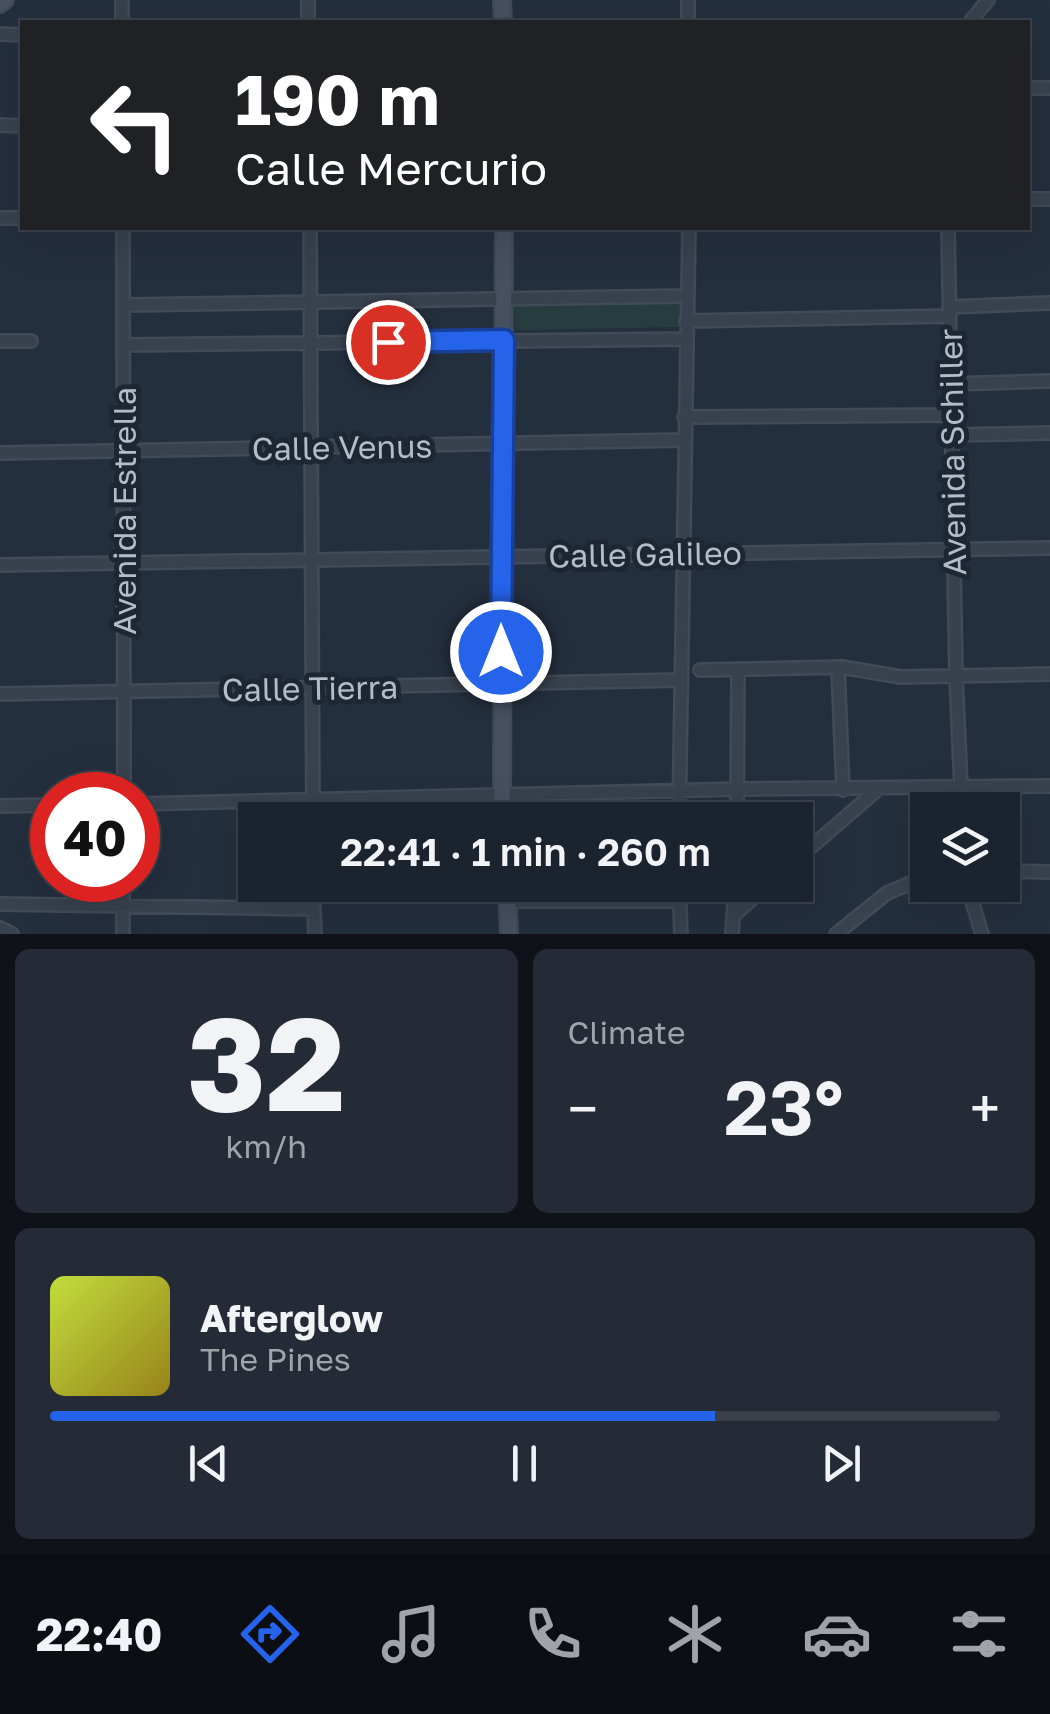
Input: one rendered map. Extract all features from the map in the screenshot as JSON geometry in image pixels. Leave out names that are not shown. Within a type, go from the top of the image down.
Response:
[{"type":"street","points":[[972,20],[988,0]]},
{"type":"street","name":"Avenida Estrella","points":[[123,230],[124,772]]},
{"type":"street","points":[[310,230],[313,800]]},
{"type":"street","points":[[501,802],[504,230]]},
{"type":"street","points":[[679,802],[688,230]]},
{"type":"street","name":"Avenida Schiller","points":[[948,230],[961,792]]},
{"type":"street","points":[[124,305],[687,296]]},
{"type":"street","points":[[686,321],[950,311],[1050,303]]},
{"type":"street","points":[[124,345],[686,338]]},
{"type":"street","points":[[0,341],[32,341]]},
{"type":"street","points":[[951,384],[1050,381]]},
{"type":"street","points":[[684,417],[952,415]]},
{"type":"street","points":[[952,435],[1050,433]]},
{"type":"street","name":"Calle Venus","points":[[0,453],[684,440]]},
{"type":"street","name":"Calle Galileo","points":[[0,565],[1050,548]]},
{"type":"street","points":[[838,668],[842,790]]},
{"type":"street","points":[[700,670],[838,668],[902,677],[1050,674]]},
{"type":"street","points":[[738,669],[738,802]]},
{"type":"street","name":"Calle Tierra","points":[[0,694],[680,680]]},
{"type":"street","points":[[160,803],[738,789],[1050,786]]},
{"type":"street","points":[[813,846],[878,790]]},
{"type":"street","points":[[0,806],[30,805]]},
{"type":"street","points":[[1020,871],[1050,872]]},
{"type":"street","points":[[836,934],[888,894],[910,884]]},
{"type":"street","points":[[123,902],[123,934]]},
{"type":"street","points":[[313,902],[315,934]]},
{"type":"street","points":[[508,902],[509,934]]},
{"type":"street","points":[[680,902],[681,934]]},
{"type":"street","points":[[732,934],[734,902]]},
{"type":"street","points":[[734,914],[748,902]]},
{"type":"street","points":[[973,902],[982,934]]},
{"type":"street","points":[[0,904],[313,908]]},
{"type":"street","points":[[0,928],[12,934]]},
{"type":"green space","points":[[680,299],[681,327],[515,330],[514,302]]},
{"type":"route","points":[[388,342],[504,340],[501,652]]}]
